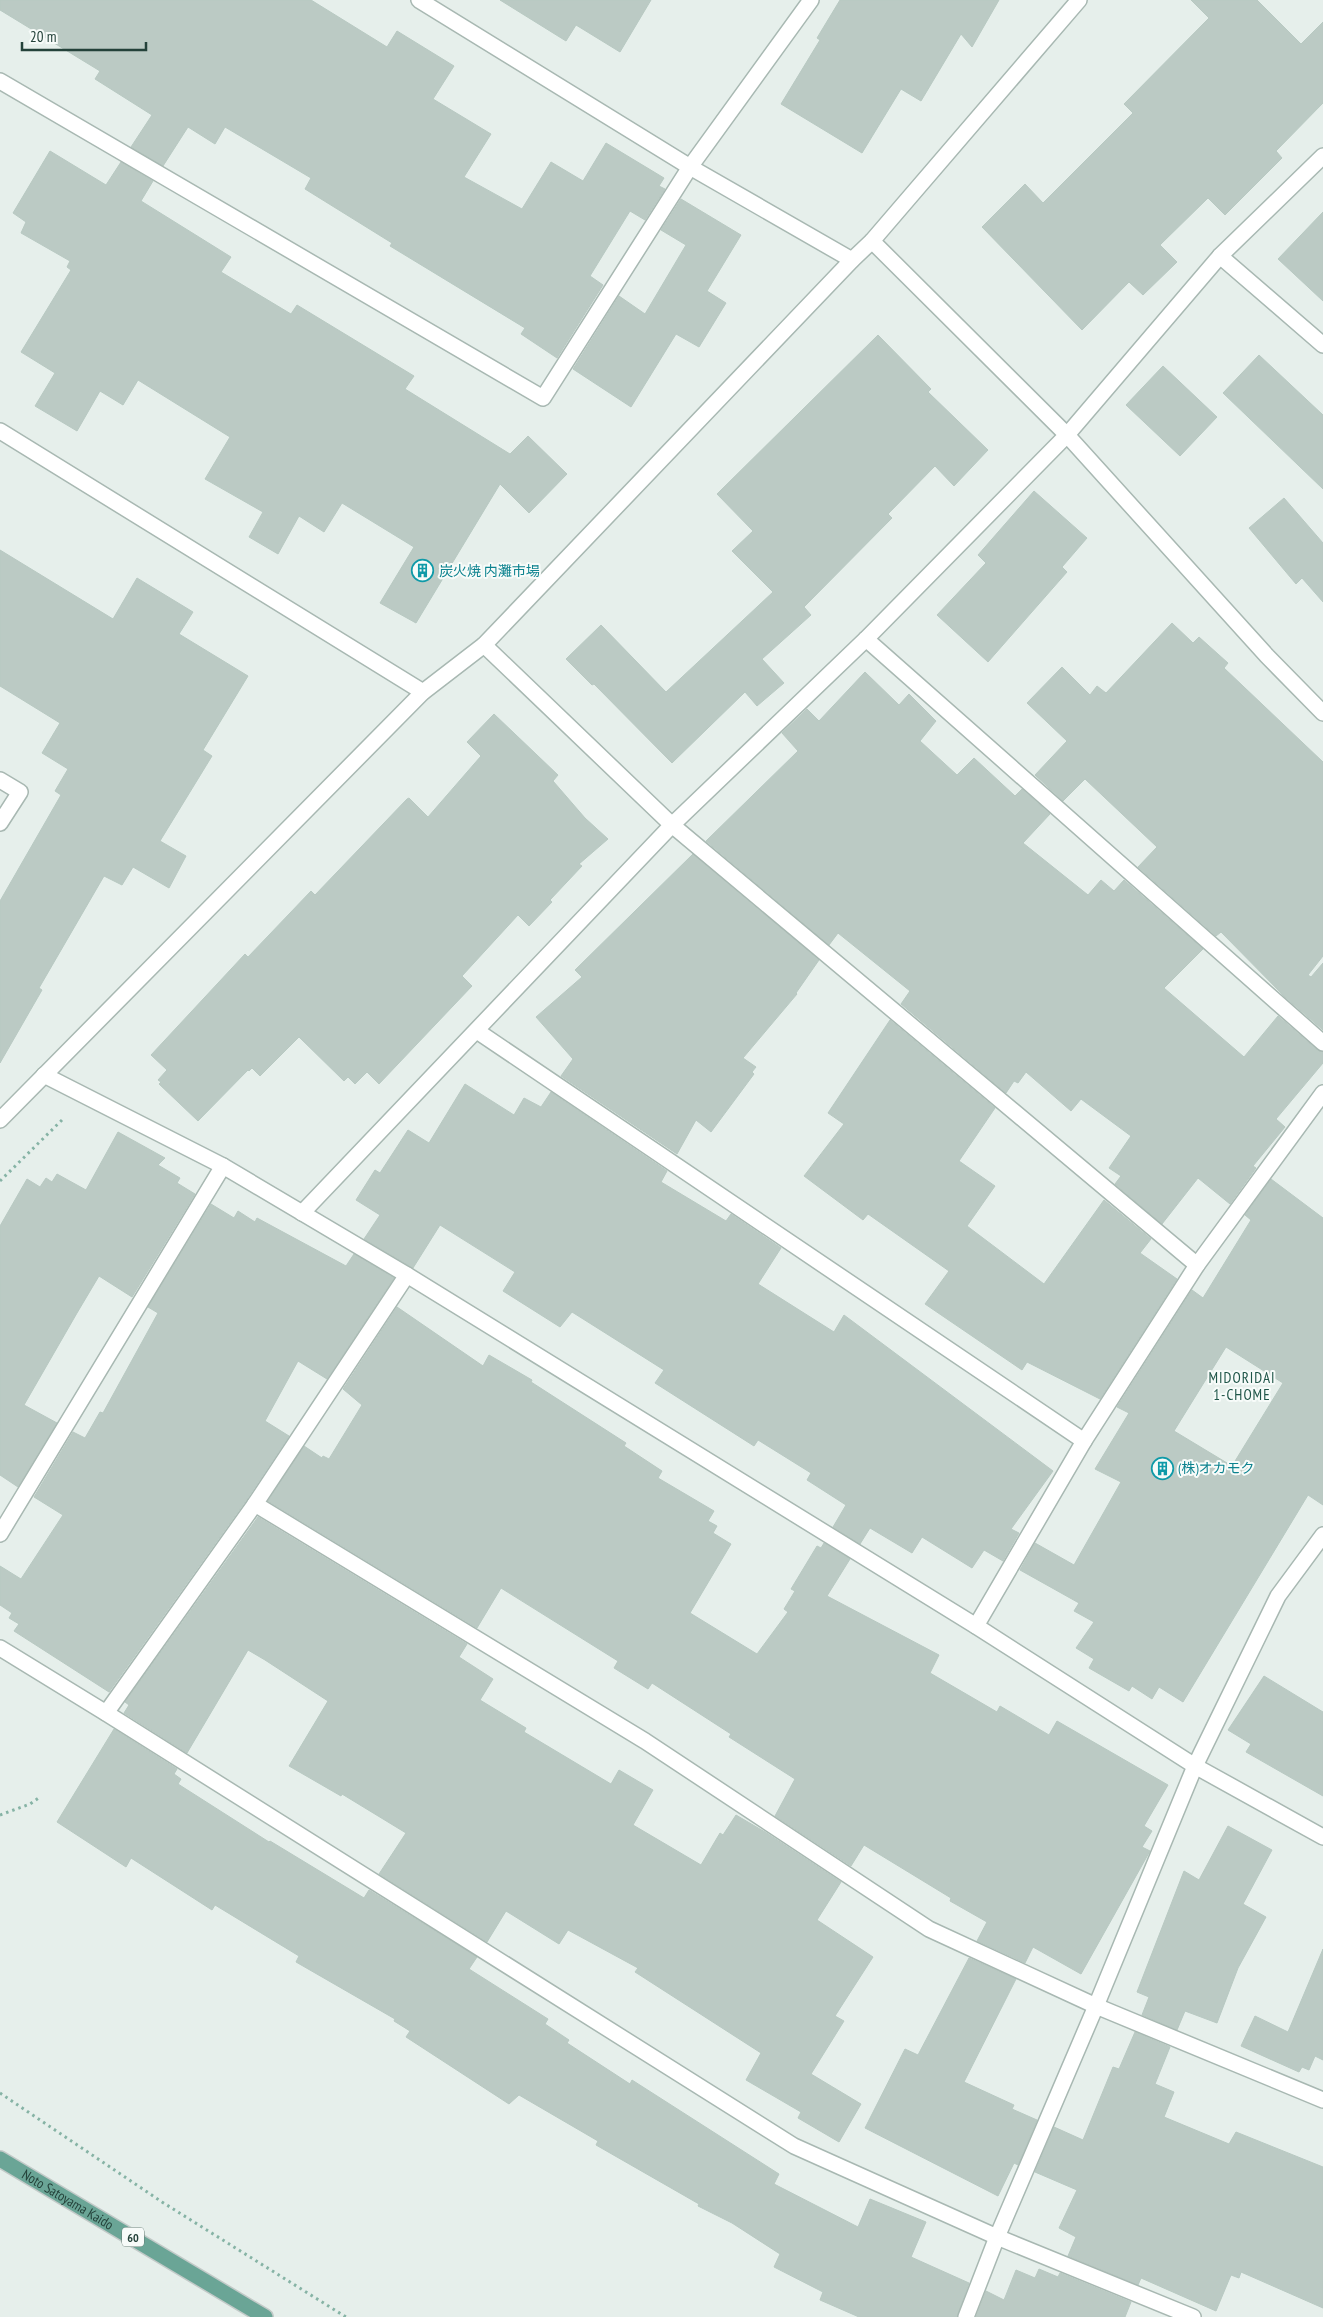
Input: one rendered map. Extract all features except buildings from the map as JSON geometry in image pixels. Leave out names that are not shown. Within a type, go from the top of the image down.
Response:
[{"type":"main road","name":"Noto Satoyama Kaido","points":[[0,2159],[265,2317]]},
{"type":"street","points":[[419,0],[690,168],[852,260]]},
{"type":"street","points":[[0,80],[542,398],[690,168],[811,0]]},
{"type":"street","points":[[0,1120],[423,692],[484,645],[872,241],[1079,0]]},
{"type":"street","points":[[302,1213],[672,825],[866,639],[1067,435],[1220,256],[1323,156]]},
{"type":"street","points":[[872,241],[1067,435],[1267,656],[1323,713]]},
{"type":"street","points":[[1220,256],[1323,345]]},
{"type":"street","points":[[0,431],[423,692]]},
{"type":"street","points":[[866,639],[1323,1043]]},
{"type":"street","points":[[484,645],[672,825],[1197,1265]]},
{"type":"street","points":[[0,780],[20,792],[0,823]]},
{"type":"street","points":[[477,1031],[1084,1441]]},
{"type":"street","points":[[44,1075],[223,1166],[407,1275],[976,1626],[1195,1766],[1323,1837]]},
{"type":"street","points":[[976,1626],[1084,1441],[1197,1265],[1323,1092]]},
{"type":"street","points":[[0,1534],[223,1166]]},
{"type":"street","points":[[106,1712],[255,1504],[407,1275]]},
{"type":"street","points":[[255,1504],[645,1741],[929,1929],[1096,2006],[1323,2100]]},
{"type":"street","points":[[966,2317],[997,2237],[1096,2006],[1195,1766],[1278,1596],[1323,1536]]},
{"type":"street","points":[[0,1648],[106,1712],[794,2146],[997,2237],[1193,2317]]},
{"type":"path","points":[[0,1181],[68,1113]]},
{"type":"path","points":[[0,1815],[30,1804],[40,1797]]},
{"type":"path","points":[[0,2093],[162,2202],[346,2317]]},
{"type":"place","name":"炭火焼 内灘市場","points":[[423,571]]},
{"type":"place","name":"(株)オカモク","points":[[1162,1468]]},
{"type":"district","name":"MIDORIDAI 1-CHOME","points":[[1242,1386]]}]
